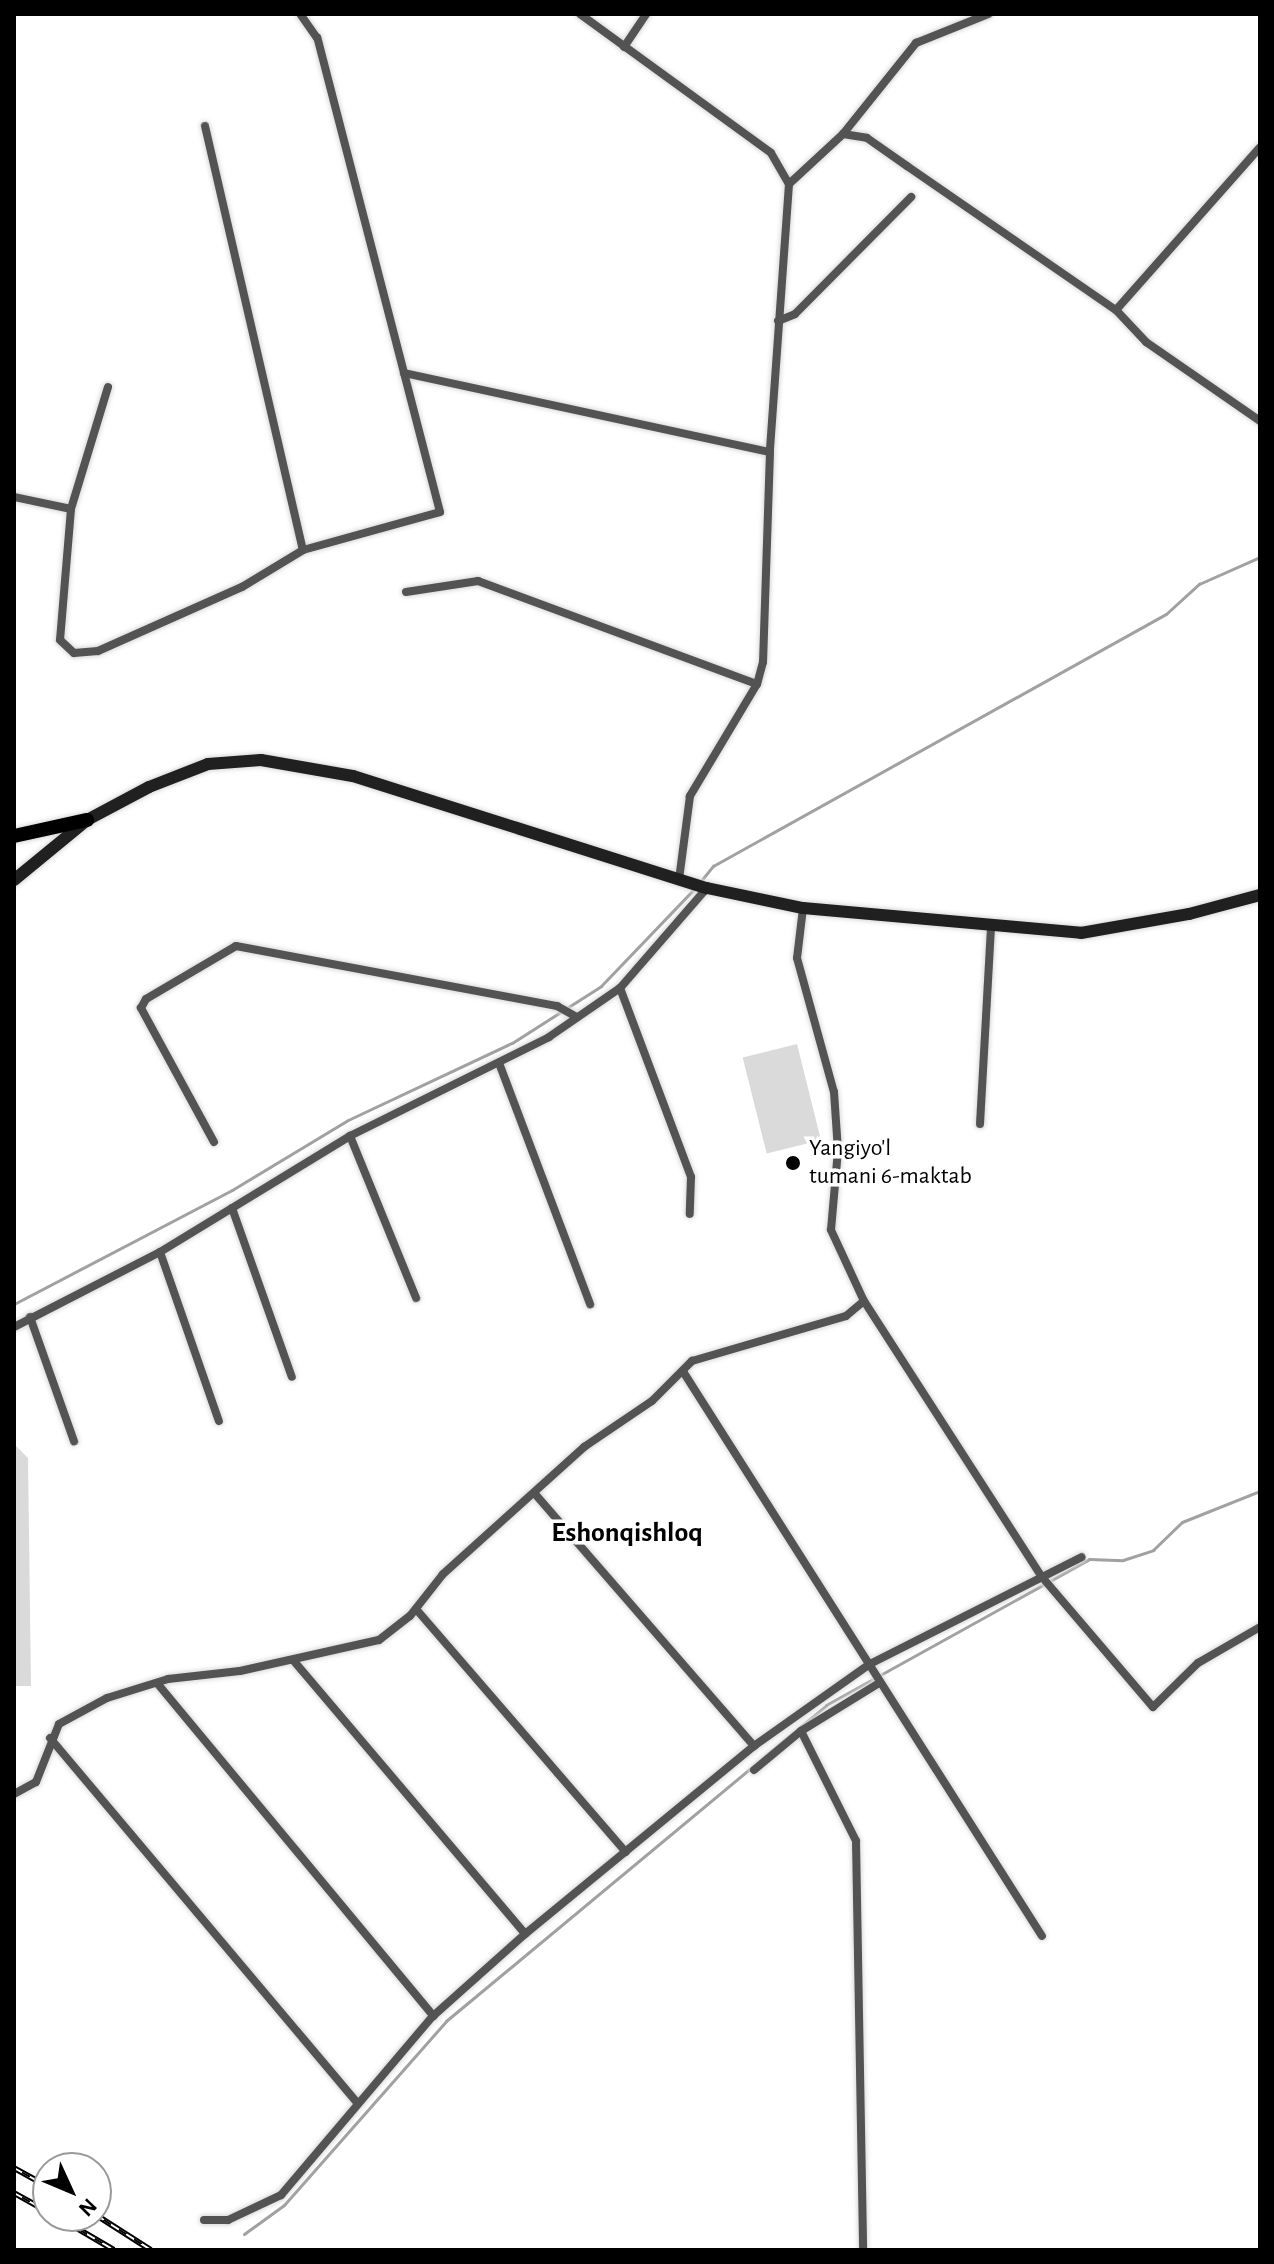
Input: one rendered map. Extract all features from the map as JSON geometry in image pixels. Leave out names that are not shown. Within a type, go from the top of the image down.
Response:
[{"type":"highway","points":[[14,836],[87,820]]},
{"type":"main road","points":[[14,880],[87,820],[194,768],[242,760],[282,762],[353,776],[707,888],[803,908],[1081,933],[1189,914],[1260,895]]},
{"type":"street","points":[[108,387],[71,509],[60,640],[74,653],[98,651],[242,587],[303,550],[440,512],[317,38],[300,14]]},
{"type":"street","points":[[580,14],[771,153],[789,184],[770,452],[763,662],[757,684],[690,796],[684,881]]},
{"type":"street","points":[[624,47],[646,14]]},
{"type":"street","points":[[789,184],[843,134],[916,43],[988,14]]},
{"type":"street","points":[[205,126],[303,550]]},
{"type":"street","points":[[843,134],[867,138],[1116,310],[1146,342],[1260,421]]},
{"type":"street","points":[[1116,310],[1260,147]]},
{"type":"street","points":[[778,321],[795,314],[911,197]]},
{"type":"street","points":[[404,373],[770,452]]},
{"type":"street","points":[[14,497],[71,509]]},
{"type":"street","points":[[406,592],[478,581],[757,684]]},
{"type":"street","points":[[14,1327],[160,1252],[350,1136],[499,1063],[577,1017],[620,988],[707,888]]},
{"type":"street","points":[[803,908],[797,958],[834,1092],[838,1150],[831,1230],[864,1301],[1042,1577],[1153,1707],[1198,1663],[1260,1627]]},
{"type":"street","points":[[980,1124],[991,926]]},
{"type":"street","points":[[214,1142],[141,1008],[146,999],[236,946],[557,1006],[577,1017]]},
{"type":"street","points":[[620,988],[691,1177],[690,1214]]},
{"type":"street","points":[[499,1063],[590,1304]]},
{"type":"street","points":[[350,1136],[416,1298]]},
{"type":"street","points":[[232,1208],[292,1377]]},
{"type":"street","points":[[160,1252],[219,1421]]},
{"type":"street","points":[[14,1794],[36,1782],[50,1738],[59,1724],[107,1698],[157,1683],[293,1660],[379,1640],[416,1609],[443,1574],[584,1447],[634,1415],[684,1373],[692,1361],[846,1316],[864,1301]]},
{"type":"street","points":[[30,1317],[74,1441]]},
{"type":"street","points":[[684,1373],[1042,1936]]},
{"type":"street","points":[[535,1494],[754,1746]]},
{"type":"street","points":[[204,2220],[228,2220],[281,2195],[433,2016],[525,1934],[754,1746],[870,1664],[1082,1557]]},
{"type":"street","points":[[416,1609],[626,1852]]},
{"type":"street","points":[[293,1660],[525,1934]]},
{"type":"street","points":[[157,1683],[433,2016]]},
{"type":"street","points":[[754,1770],[801,1731],[879,1683]]},
{"type":"street","points":[[801,1731],[856,1841],[863,2250]]},
{"type":"street","points":[[50,1738],[358,2104]]},
{"type":"shaded area","points":[[797,1044],[821,1140],[767,1154],[743,1058]]},
{"type":"shaded area","points":[[14,1444],[28,1458],[31,1686],[14,1686]]},
{"type":"waterway","points":[[700,882],[713,866],[1166,614],[1199,584],[1260,557]]},
{"type":"waterway","points":[[14,1304],[232,1190],[348,1120],[512,1043],[601,986],[695,888]]},
{"type":"waterway","points":[[244,2234],[284,2205],[446,2021],[826,1705],[1089,1559],[1123,1560],[1153,1550],[1182,1522],[1260,1491]]},
{"type":"railway","points":[[14,2168],[32,2178]]},
{"type":"railway","points":[[14,2193],[32,2203]]},
{"type":"railway","points":[[112,2225],[151,2250]]},
{"type":"railway","points":[[83,2232],[114,2250]]},
{"type":"place","name":"Yangiyo'l tumani 6-maktab","points":[[793,1163]]},
{"type":"district","name":"Eshonqishloq","points":[[627,1533]]}]
